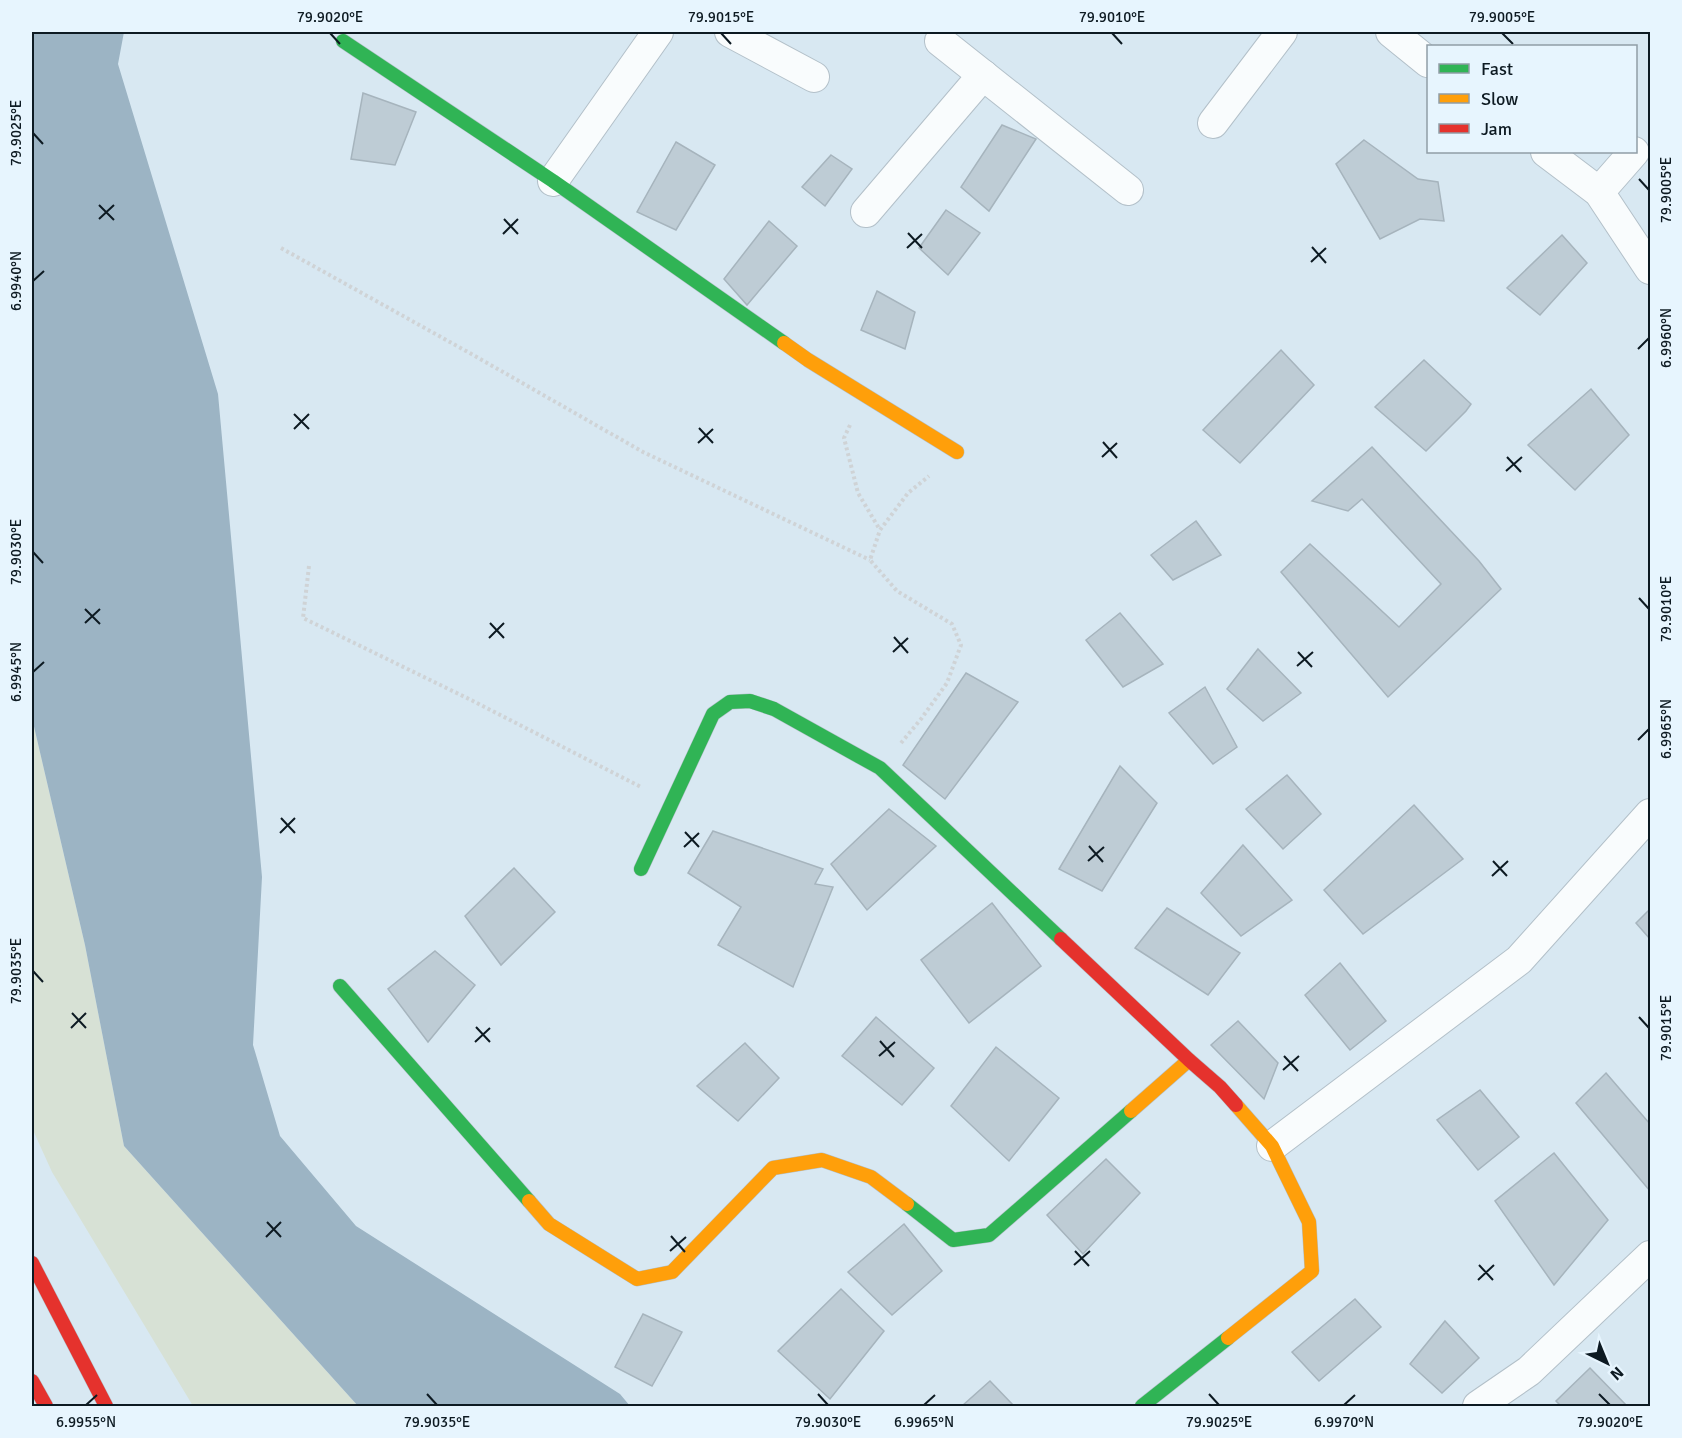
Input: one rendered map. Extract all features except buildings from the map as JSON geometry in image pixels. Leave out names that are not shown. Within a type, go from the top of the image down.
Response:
[{"type":"main road","points":[[344,41],[554,181],[808,360],[957,452]]},
{"type":"main road","points":[[641,869],[713,714],[730,702],[750,701],[774,709],[880,768],[1220,1088],[1272,1146],[1308,1222],[1312,1271],[1142,1407]]},
{"type":"main road","points":[[340,986],[549,1224],[637,1279],[672,1272],[773,1168],[822,1160],[871,1177],[953,1240],[989,1235],[1189,1060]]},
{"type":"main road","points":[[32,1263],[106,1407]]},
{"type":"main road","points":[[32,1381],[46,1407]]},
{"type":"street","points":[[554,181],[658,32]]},
{"type":"street","points":[[729,32],[814,77]]},
{"type":"street","points":[[1213,123],[1282,32]]},
{"type":"street","points":[[1391,32],[1427,61]]},
{"type":"street","points":[[939,35],[983,75],[1128,190]]},
{"type":"street","points":[[866,212],[983,75]]},
{"type":"street","points":[[1637,148],[1650,132]]},
{"type":"street","points":[[1547,153],[1599,192],[1650,269]]},
{"type":"street","points":[[1599,192],[1632,153]]},
{"type":"street","points":[[1272,1146],[1519,960],[1650,814]]},
{"type":"street","points":[[1478,1407],[1529,1371],[1650,1256]]},
{"type":"path","points":[[281,248],[643,452],[870,560],[897,591],[952,624],[962,645],[947,682],[921,719],[880,768]]},
{"type":"path","points":[[863,394],[844,438],[858,493],[880,530]]},
{"type":"path","points":[[870,560],[880,530],[908,493],[957,452]]},
{"type":"path","points":[[309,566],[303,618],[671,802]]},
{"type":"shaded area","points":[[32,718],[85,945],[124,1146],[358,1406],[193,1406],[52,1172],[32,1128]]},
{"type":"water","points":[[32,32],[124,32],[118,64],[218,394],[262,877],[253,1045],[280,1136],[356,1226],[620,1394],[630,1406],[358,1406],[124,1146],[85,945],[32,718]]},
{"type":"traffic: fast","points":[[343,41],[553,181],[784,343]]},
{"type":"traffic: fast","points":[[641,869],[713,714],[730,702],[750,701],[774,709],[880,768],[1061,939]]},
{"type":"traffic: fast","points":[[340,986],[529,1201]]},
{"type":"traffic: fast","points":[[907,1204],[953,1240],[989,1235],[1131,1111]]},
{"type":"traffic: fast","points":[[1142,1406],[1228,1338]]},
{"type":"traffic: slow","points":[[784,343],[957,452]]},
{"type":"traffic: slow","points":[[1131,1111],[1189,1060]]},
{"type":"traffic: slow","points":[[1228,1338],[1312,1271],[1309,1222],[1272,1146],[1236,1105]]},
{"type":"traffic: slow","points":[[529,1201],[549,1224],[637,1279],[672,1272],[773,1168],[822,1160],[871,1177],[907,1204]]},
{"type":"traffic: jam","points":[[1061,939],[1220,1087],[1236,1105]]},
{"type":"traffic: jam","points":[[32,1263],[106,1406]]},
{"type":"traffic: jam","points":[[32,1381],[46,1406]]}]
